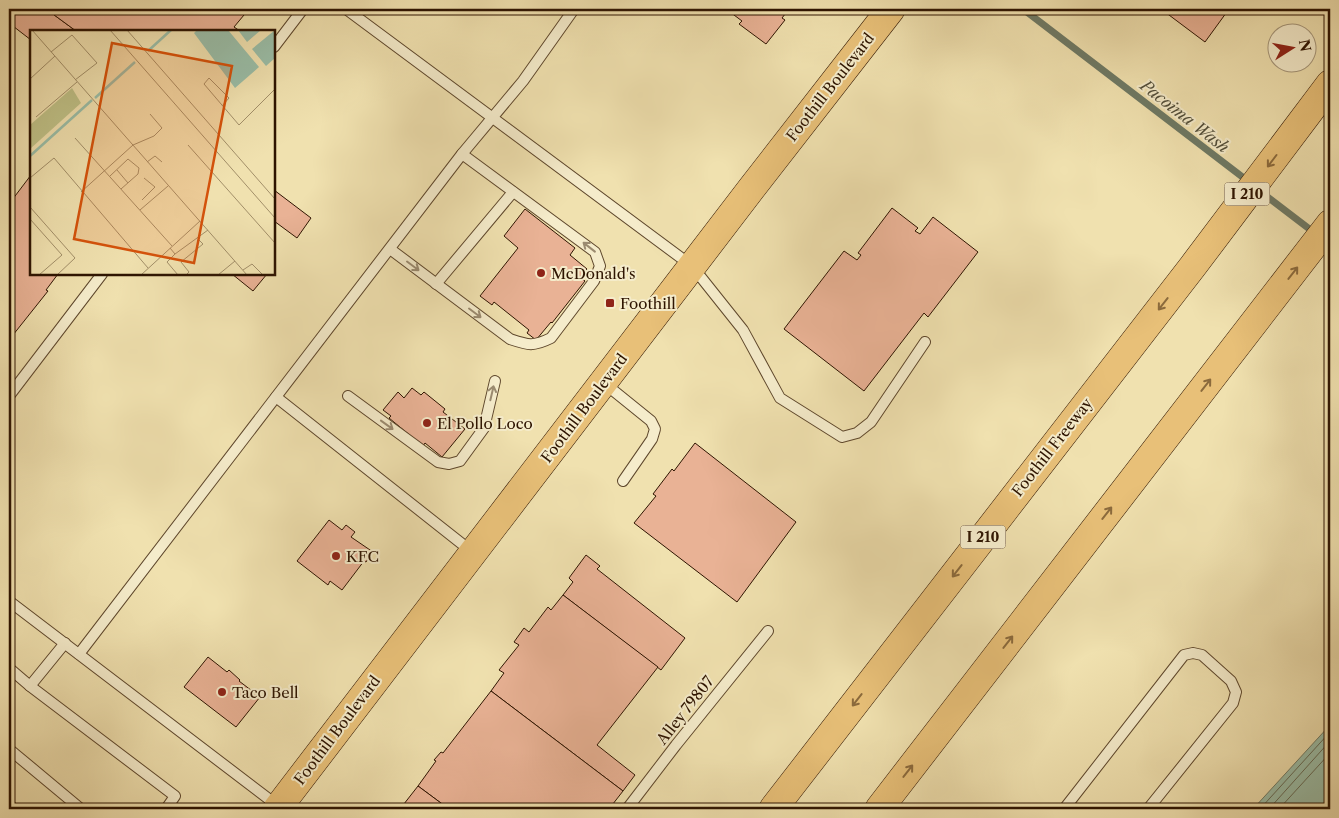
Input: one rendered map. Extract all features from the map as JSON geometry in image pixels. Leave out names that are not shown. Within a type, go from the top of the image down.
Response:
[{"type":"main road","name":"Foothill Boulevard","points":[[278,808],[891,9]]},
{"type":"main road","name":"Foothill Freeway","points":[[773,809],[1193,266],[1330,84]]},
{"type":"main road","points":[[879,809],[1330,224]]},
{"type":"lane","points":[[275,46],[303,9]]},
{"type":"lane","points":[[346,9],[692,266],[743,330],[780,398],[842,437],[857,433],[871,422],[925,342]]},
{"type":"lane","points":[[78,654],[462,154],[523,81],[574,9]]},
{"type":"lane","points":[[390,249],[510,339],[529,346],[542,343],[551,338],[594,281],[600,266],[595,252],[462,154]]},
{"type":"lane","points":[[436,284],[513,192]]},
{"type":"lane","points":[[9,396],[101,275]]},
{"type":"lane","points":[[348,396],[438,462],[449,464],[460,461],[484,428],[495,381]]},
{"type":"lane","points":[[603,383],[651,421],[655,429],[652,439],[623,481]]},
{"type":"lane","points":[[276,397],[473,553]]},
{"type":"lane","points":[[9,601],[278,808]]},
{"type":"lane","name":"Alley 79807","points":[[628,809],[676,745],[768,631]]},
{"type":"lane","points":[[30,686],[64,643]]},
{"type":"lane","points":[[1068,808],[1184,655],[1193,652],[1202,655],[1230,681],[1236,692],[1233,703],[1148,809]]},
{"type":"lane","points":[[9,668],[175,796],[166,809]]},
{"type":"lane","points":[[9,749],[81,809]]},
{"type":"water","points":[[1330,725],[1330,809],[1253,809]]},
{"type":"building","points":[[11,9],[46,9],[75,30],[30,30],[30,39],[9,23],[9,11]]},
{"type":"building","points":[[46,9],[249,9],[234,27],[238,30],[75,30]]},
{"type":"building","points":[[726,9],[789,9],[782,18],[785,20],[766,44],[739,24],[742,21]]},
{"type":"building","points":[[1161,9],[1229,9],[1205,42]]},
{"type":"building","points":[[30,176],[30,275],[57,275],[46,290],[48,291],[9,340],[9,204]]},
{"type":"building","points":[[275,191],[311,218],[297,238],[275,222]]},
{"type":"building","points":[[892,208],[918,228],[915,231],[920,234],[933,217],[978,252],[928,317],[924,313],[864,391],[784,329],[844,251],[857,260],[861,255],[858,253]]},
{"type":"building","name":"McDonald's","points":[[525,209],[575,248],[570,255],[587,269],[580,277],[585,281],[536,340],[527,333],[529,330],[494,302],[492,305],[480,296],[518,248],[504,236]]},
{"type":"building","points":[[233,275],[266,275],[253,291]]},
{"type":"building","name":"El Pollo Loco","points":[[412,388],[421,395],[424,392],[445,409],[443,412],[465,429],[442,457],[425,443],[423,446],[389,418],[391,416],[383,410],[398,392],[404,398]]},
{"type":"building","points":[[695,443],[796,522],[737,602],[634,523],[656,496],[653,494],[672,469],[674,471]]},
{"type":"building","name":"KFC","points":[[329,520],[342,530],[346,525],[355,532],[351,537],[373,552],[342,590],[330,581],[328,585],[297,561]]},
{"type":"building","points":[[586,555],[600,566],[597,569],[685,638],[661,670],[563,595],[573,582],[569,578]]},
{"type":"building","points":[[563,595],[658,667],[597,745],[635,775],[623,791],[491,691],[504,673],[499,670],[519,645],[514,642],[524,628],[529,632],[548,607],[551,610]]},
{"type":"building","name":"Taco Bell","points":[[208,657],[227,672],[229,670],[239,681],[260,697],[236,727],[184,687]]},
{"type":"building","points":[[491,691],[623,791],[609,809],[449,809],[418,786],[436,761],[434,760],[441,752],[443,753]]},
{"type":"building","points":[[418,786],[449,809],[400,809]]},
{"type":"building","points":[[9,798],[23,809],[9,809]]},
{"type":"waterway","name":"Pacoima Wash","points":[[1023,9],[1249,182]]},
{"type":"waterway","name":"Pacoima Wash","points":[[1257,189],[1316,234]]},
{"type":"place","name":"McDonald's","points":[[541,273]]},
{"type":"place","name":"Foothill","points":[[610,303]]},
{"type":"place","name":"El Pollo Loco","points":[[427,423]]},
{"type":"place","name":"KFC","points":[[336,556]]},
{"type":"place","name":"Taco Bell","points":[[222,692]]}]
